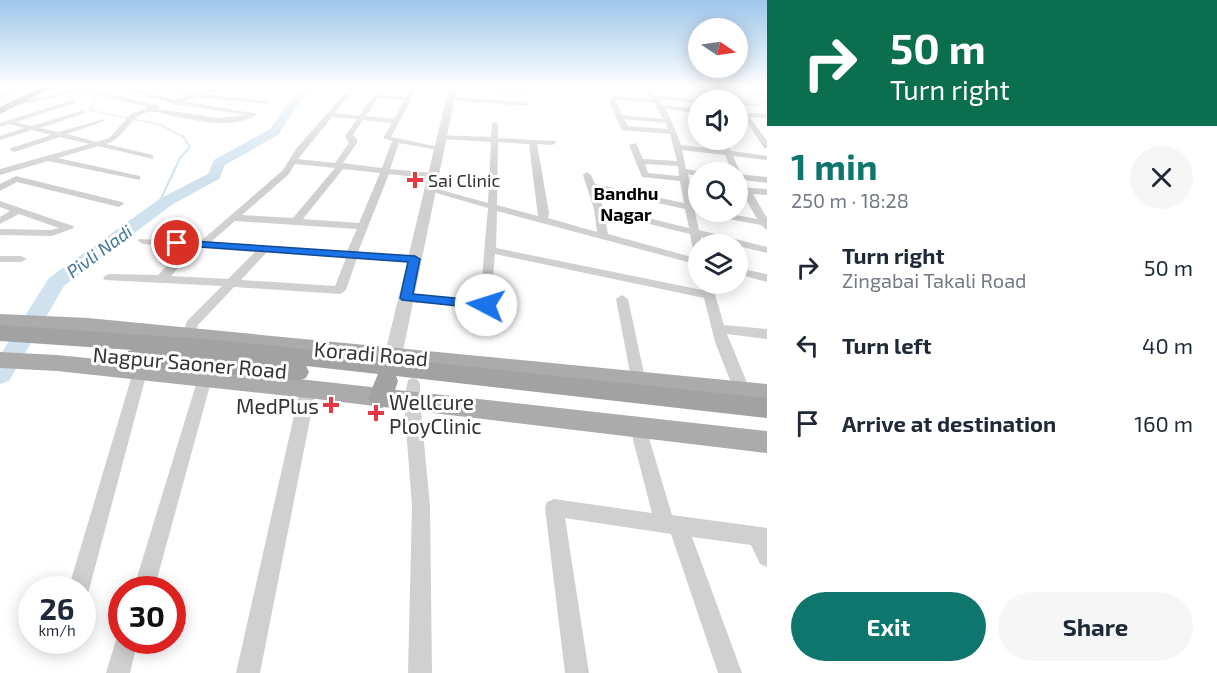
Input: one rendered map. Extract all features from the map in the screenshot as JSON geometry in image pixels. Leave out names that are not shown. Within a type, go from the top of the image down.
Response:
[{"type":"highway","name":"Nagpur Saoner Road","points":[[0,333],[186,345],[385,374]]},
{"type":"highway","name":"Nagpur Saoner Road","points":[[0,347],[385,374]]},
{"type":"highway","name":"Koradi Road","points":[[385,374],[415,385]]},
{"type":"highway","points":[[415,385],[767,408]]},
{"type":"highway","points":[[415,385],[767,422]]},
{"type":"main road","name":"Koradi Road","points":[[0,321],[88,324],[189,335],[385,374],[638,378],[767,393]]},
{"type":"main road","points":[[0,360],[57,363],[308,389],[385,374]]},
{"type":"main road","points":[[415,385],[638,428],[767,442]]},
{"type":"street","points":[[3,122],[18,118]]},
{"type":"street","points":[[0,138],[63,118]]},
{"type":"street","points":[[0,172],[114,139],[130,118]]},
{"type":"street","points":[[216,118],[249,118]]},
{"type":"street","points":[[161,279],[198,244],[233,218],[286,172],[299,152],[327,118]]},
{"type":"street","points":[[341,166],[338,164],[353,142],[349,136],[363,118]]},
{"type":"street","points":[[368,118],[397,121],[387,138],[396,140],[440,143],[494,141],[552,143]]},
{"type":"street","points":[[385,374],[406,298],[445,118]]},
{"type":"street","points":[[621,118],[626,128],[672,132]]},
{"type":"street","points":[[643,118],[668,120],[678,147],[688,190]]},
{"type":"street","points":[[14,150],[102,120]]},
{"type":"street","points":[[3,122],[150,157]]},
{"type":"street","points":[[748,123],[767,146]]},
{"type":"street","points":[[406,298],[486,305],[493,208],[495,124]]},
{"type":"street","points":[[109,278],[340,290],[396,140]]},
{"type":"street","points":[[533,143],[544,213],[542,221]]},
{"type":"street","points":[[633,145],[645,175],[688,174]]},
{"type":"street","points":[[678,147],[767,158]]},
{"type":"street","points":[[728,150],[733,162]]},
{"type":"street","points":[[122,159],[132,154]]},
{"type":"street","points":[[50,159],[137,178]]},
{"type":"street","points":[[293,161],[433,176]]},
{"type":"street","points":[[639,161],[683,175],[688,179]]},
{"type":"street","points":[[103,171],[112,165]]},
{"type":"street","points":[[296,221],[341,166]]},
{"type":"street","points":[[587,175],[599,209],[603,237]]},
{"type":"street","points":[[748,178],[767,180]]},
{"type":"street","points":[[0,188],[16,179],[119,204]]},
{"type":"street","points":[[591,186],[688,208]]},
{"type":"street","points":[[430,190],[688,259]]},
{"type":"street","points":[[748,190],[767,192]]},
{"type":"street","points":[[748,196],[764,219]]},
{"type":"street","points":[[0,204],[69,228],[52,233],[0,232]]},
{"type":"street","points":[[599,209],[767,250]]},
{"type":"street","points":[[0,221],[18,210]]},
{"type":"street","points":[[748,217],[764,219]]},
{"type":"street","points":[[233,218],[363,226]]},
{"type":"street","points":[[694,222],[694,233]]},
{"type":"street","points":[[143,241],[415,259]]},
{"type":"street","points":[[189,335],[192,324],[264,249]]},
{"type":"street","points":[[490,250],[688,285]]},
{"type":"street","points":[[0,260],[21,259]]},
{"type":"street","points":[[748,274],[767,278]]},
{"type":"street","points":[[709,294],[719,329],[742,390]]},
{"type":"street","points":[[622,299],[638,378]]},
{"type":"street","points":[[719,329],[767,334]]},
{"type":"street","points":[[82,576],[140,372]]},
{"type":"street","points":[[146,576],[205,378]]},
{"type":"street","points":[[415,385],[421,506],[420,673]]},
{"type":"street","points":[[248,673],[308,389]]},
{"type":"street","points":[[638,428],[671,525],[730,673]]},
{"type":"street","points":[[577,673],[554,508],[762,537],[767,556]]},
{"type":"street","points":[[118,673],[124,654]]},
{"type":"waterway","points":[[129,118],[161,125],[184,137]]},
{"type":"waterway","name":"Pivli Nadi","points":[[0,375],[56,282],[167,201],[214,176],[219,163],[274,132],[283,118]]},
{"type":"waterway","points":[[160,201],[180,158],[190,147],[184,137]]},
{"type":"waterway","name":"Pivli Nadi","points":[[157,208],[161,200]]},
{"type":"place","name":"Sai Clinic","points":[[415,180]]},
{"type":"place","name":"MedPlus","points":[[331,405]]},
{"type":"place","name":"Wellcure PloyClinic","points":[[376,413]]},
{"type":"district","name":"Bandhu Nagar","points":[[626,203]]},
{"type":"route","points":[[177,243],[415,259],[406,298],[486,305]]}]
